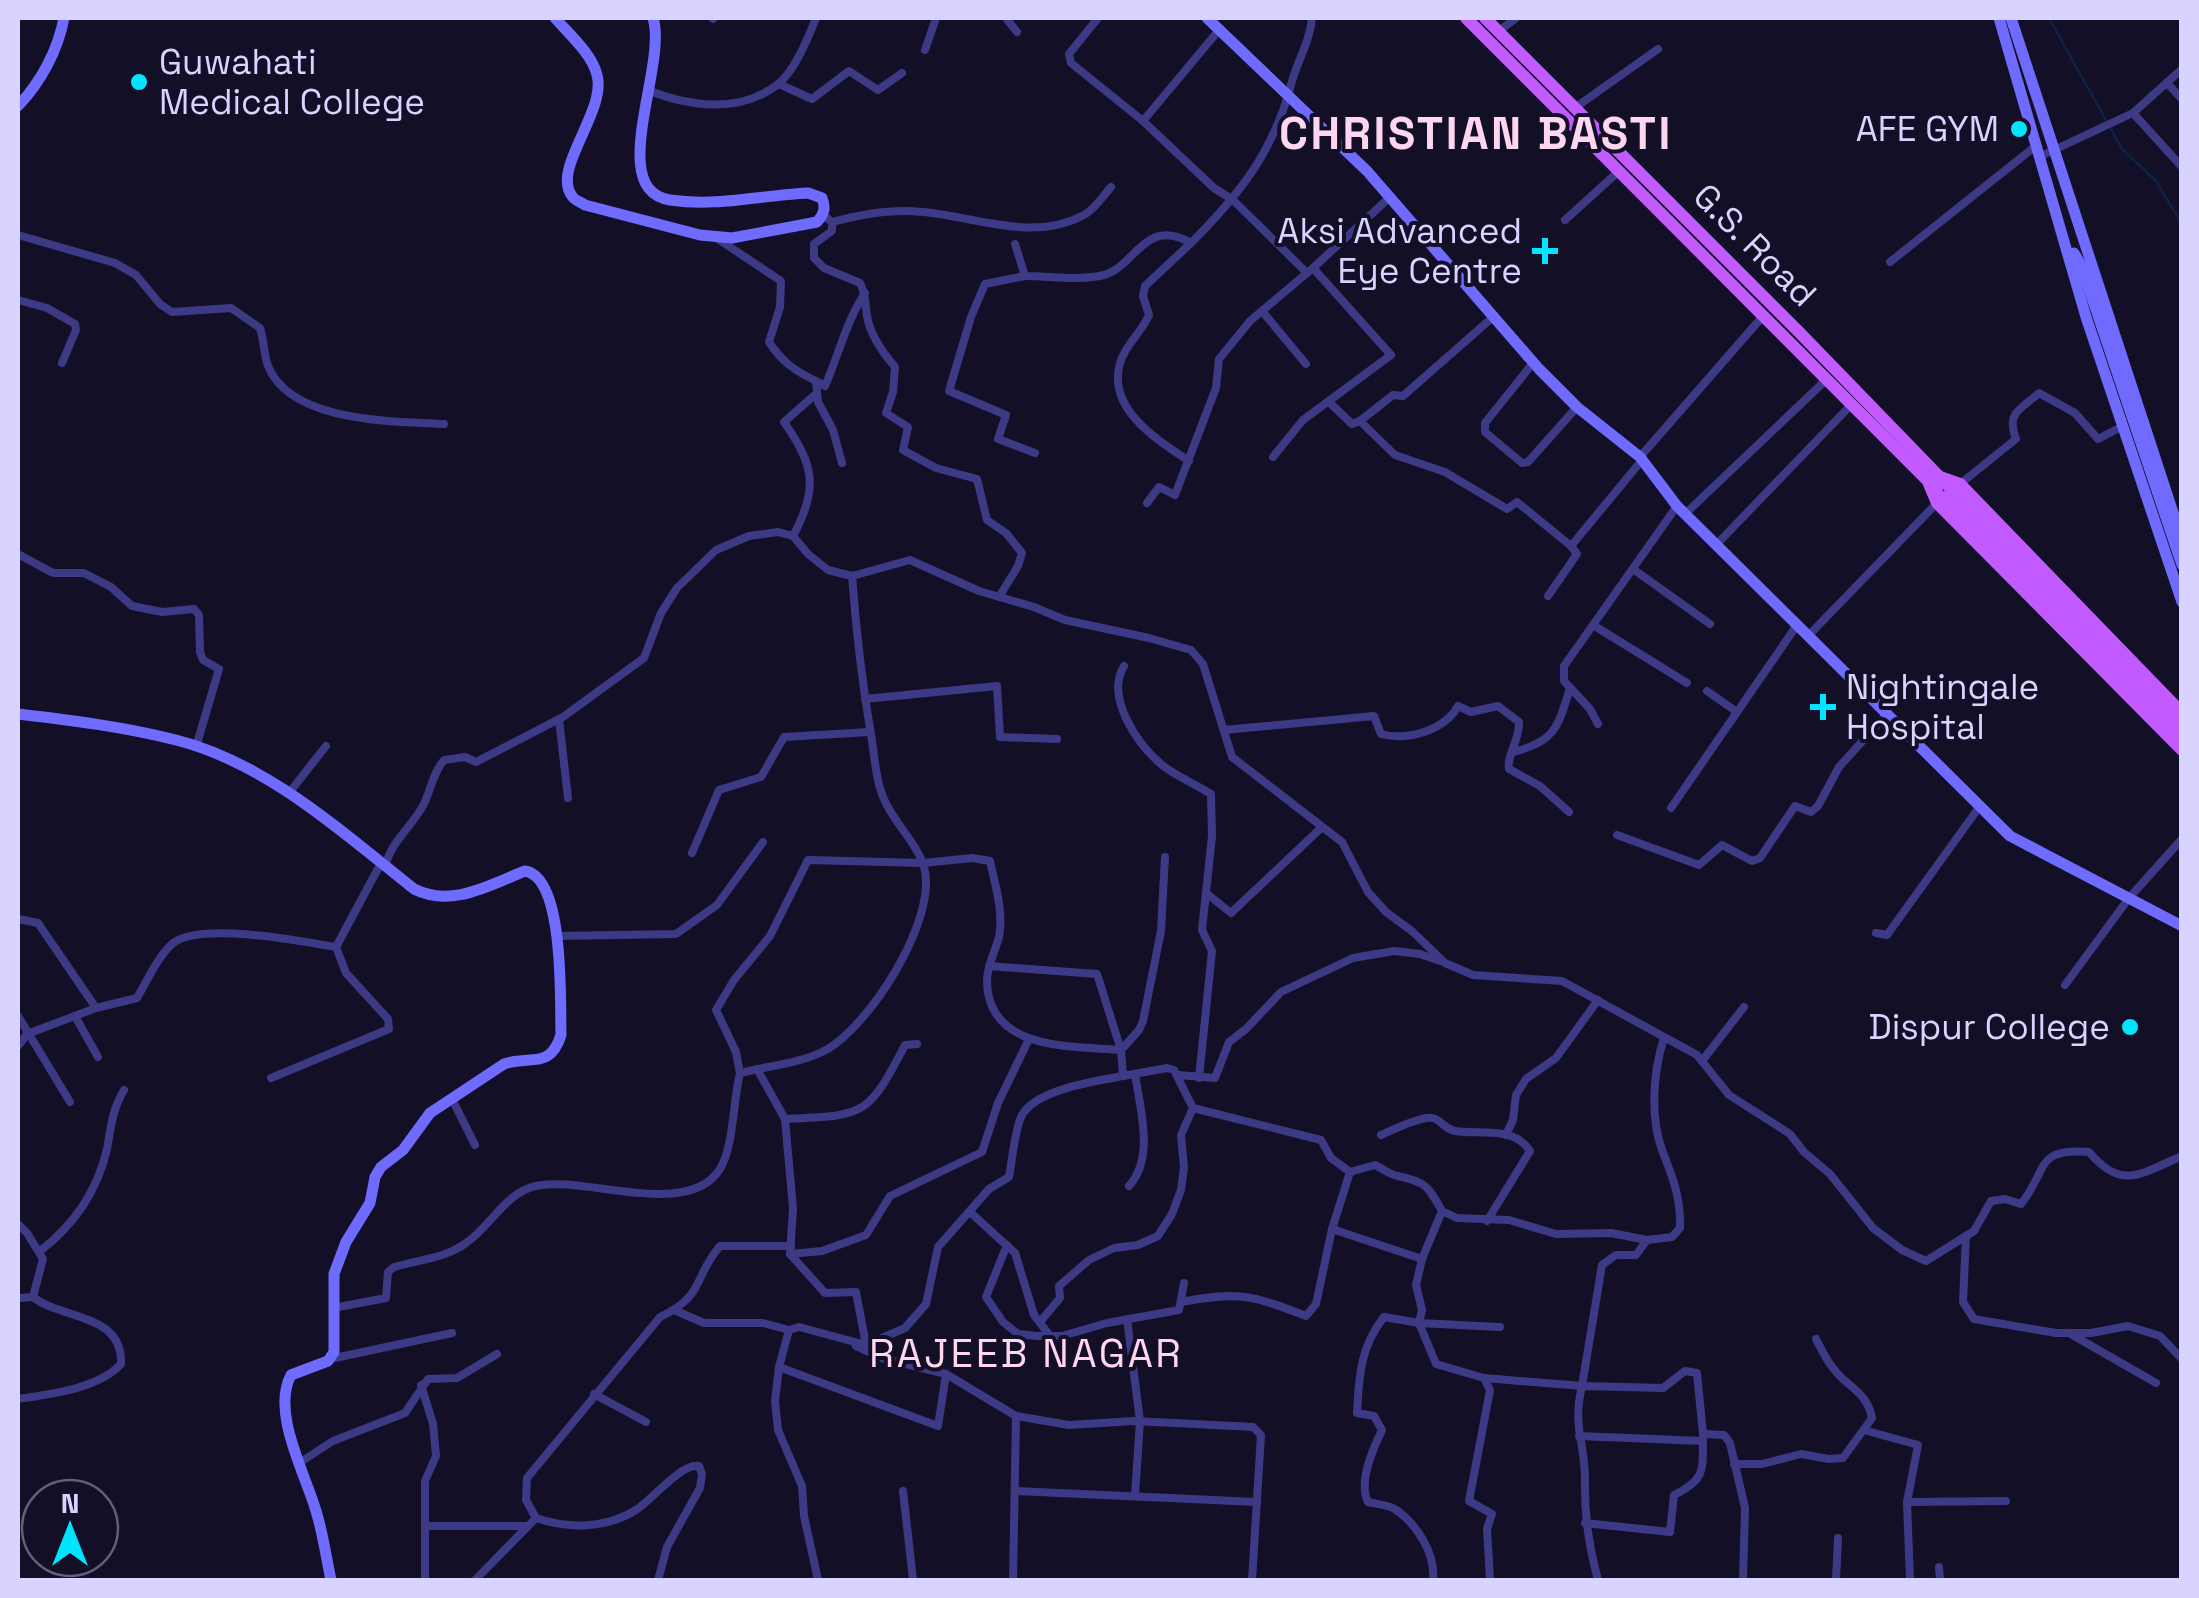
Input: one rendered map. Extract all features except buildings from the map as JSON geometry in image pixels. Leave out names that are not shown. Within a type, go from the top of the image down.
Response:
[{"type":"main road","name":"G.S. Road","points":[[1466,18],[1851,405],[1931,478]]},
{"type":"main road","name":"G.S. Road","points":[[1485,18],[1902,437],[1931,478]]},
{"type":"main road","points":[[1931,478],[2182,714]]},
{"type":"main road","points":[[1931,478],[2178,734],[2182,750]]},
{"type":"street","points":[[18,106],[42,73],[64,18]]},
{"type":"street","points":[[555,18],[597,74],[598,91],[566,181],[572,196],[585,205],[732,238],[828,218],[911,210],[1005,226],[1036,227],[1087,214],[1112,187]]},
{"type":"street","points":[[654,18],[650,91],[638,146],[638,167],[644,185],[664,199],[699,202],[808,192],[822,198],[832,231],[814,244],[814,258],[824,268],[860,283],[865,293],[867,320],[879,347],[895,368],[886,413],[908,427],[903,450],[936,468],[977,479],[987,520],[1006,533],[1022,553],[999,597]]},
{"type":"street","points":[[650,91],[678,102],[715,106],[739,101],[779,84],[796,60],[816,18]]},
{"type":"street","points":[[924,50],[936,18]]},
{"type":"street","points":[[1006,18],[1017,32]]},
{"type":"street","points":[[1098,18],[1069,54],[1072,62],[1214,188],[1234,200],[1391,355],[1302,420],[1273,458]]},
{"type":"street","points":[[1207,18],[1367,172],[1577,407],[1641,458],[1681,510],[2010,836],[2182,926]]},
{"type":"street","points":[[1189,461],[1157,440],[1120,401],[1120,361],[1149,315],[1143,296],[1145,286],[1234,200],[1262,158],[1289,98],[1311,34],[1312,18]]},
{"type":"street","points":[[1500,31],[1516,18]]},
{"type":"street","points":[[1999,18],[2044,151],[2080,232],[2182,540]]},
{"type":"street","points":[[2011,18],[2086,316],[2182,602]]},
{"type":"street","points":[[1142,121],[1220,30]]},
{"type":"street","points":[[1576,107],[1658,49]]},
{"type":"street","points":[[1890,262],[2044,151],[2133,113],[2182,68]]},
{"type":"street","points":[[779,84],[812,99],[849,71],[878,90],[902,73]]},
{"type":"street","points":[[2166,82],[2182,99]]},
{"type":"street","points":[[2133,113],[2182,168]]},
{"type":"street","points":[[1564,220],[1618,172]]},
{"type":"street","points":[[1147,503],[1159,487],[1174,495],[1216,388],[1219,358],[1262,311],[1390,197]]},
{"type":"street","points":[[2080,232],[2082,269]]},
{"type":"street","points":[[18,235],[116,263],[136,275],[160,304],[172,312],[232,308],[260,328],[267,364],[279,382],[312,407],[402,422],[444,424]]},
{"type":"street","points":[[714,236],[781,281],[780,307],[769,342],[781,360],[798,374],[825,386],[836,364],[847,321],[865,293]]},
{"type":"street","points":[[1035,452],[998,439],[1006,414],[949,391],[985,284],[1025,276],[1091,278],[1123,266],[1139,245],[1159,236],[1179,236],[1191,242]]},
{"type":"street","points":[[2064,236],[2082,269],[2182,565]]},
{"type":"street","points":[[1015,244],[1025,276]]},
{"type":"street","points":[[18,300],[48,308],[75,324],[62,362]]},
{"type":"street","points":[[1262,311],[1306,364]]},
{"type":"street","points":[[1571,546],[1763,316]]},
{"type":"street","points":[[1328,402],[1352,424],[1360,422],[1393,394],[1403,396],[1493,317]]},
{"type":"street","points":[[1533,362],[1486,423],[1485,432],[1522,463],[1528,462],[1577,407]]},
{"type":"street","points":[[1598,724],[1590,709],[1564,681],[1564,666],[1681,510],[1826,380]]},
{"type":"street","points":[[816,381],[842,463]]},
{"type":"street","points":[[793,536],[810,498],[812,478],[806,455],[784,422],[817,393]]},
{"type":"street","points":[[1808,636],[1948,494],[2016,439],[2010,424],[2012,416],[2039,393],[2075,413],[2098,439],[2123,426]]},
{"type":"street","points":[[1716,545],[1851,405]]},
{"type":"street","points":[[1360,422],[1395,455],[1445,472],[1507,509],[1517,502],[1571,546],[1577,554],[1548,596]]},
{"type":"street","points":[[336,947],[389,851],[416,818],[444,760],[465,757],[476,762],[559,719],[644,658],[677,588],[716,550],[749,536],[778,532],[793,536],[828,570],[852,576],[910,560],[1065,620],[1191,650],[1203,664],[1232,757],[1342,842],[1368,892],[1445,963]]},
{"type":"street","points":[[18,554],[54,574],[84,574],[111,587],[132,606],[162,612],[194,609],[199,615],[203,660],[220,669],[196,747]]},
{"type":"street","points":[[1633,569],[1710,624]]},
{"type":"street","points":[[740,1072],[825,1052],[859,1019],[906,956],[924,908],[928,887],[923,864],[885,802],[865,699],[852,576]]},
{"type":"street","points":[[1593,625],[1687,684]]},
{"type":"street","points":[[1670,808],[1797,625]]},
{"type":"street","points":[[1124,666],[1117,678],[1117,695],[1145,748],[1164,766],[1210,794],[1212,836],[1202,930],[1212,952],[1198,1078]]},
{"type":"street","points":[[865,699],[996,686],[1000,737],[1057,739]]},
{"type":"street","points":[[1513,752],[1538,746],[1545,740],[1561,719],[1570,688]]},
{"type":"street","points":[[1707,690],[1737,712]]},
{"type":"street","points":[[1224,730],[1374,716],[1381,734],[1398,738],[1426,732],[1458,706],[1471,712],[1498,706],[1519,722],[1520,733],[1507,761],[1509,769],[1540,786],[1569,812]]},
{"type":"street","points":[[18,714],[160,737],[223,757],[289,793],[429,897],[463,895],[526,871],[536,872],[543,881],[558,936],[560,1035],[556,1048],[535,1061],[504,1064],[430,1113],[403,1150],[381,1168],[370,1203],[339,1254],[334,1274],[334,1352],[330,1359]]},
{"type":"street","points":[[1618,835],[1699,865],[1722,845],[1752,861],[1760,858],[1796,806],[1811,812],[1818,806],[1839,767],[1886,714]]},
{"type":"street","points":[[559,719],[568,798]]},
{"type":"street","points":[[692,852],[719,790],[761,777],[784,737],[870,732]]},
{"type":"street","points":[[289,793],[326,746]]},
{"type":"street","points":[[1876,933],[1887,935],[1980,806]]},
{"type":"street","points":[[1206,892],[1232,913],[1322,827]]},
{"type":"street","points":[[2064,984],[2128,898],[2182,838]]},
{"type":"street","points":[[558,936],[676,934],[717,905],[763,842]]},
{"type":"street","points":[[1121,1050],[1140,1030],[1143,1021],[1161,932],[1165,857]]},
{"type":"street","points":[[333,1308],[386,1298],[388,1272],[394,1267],[462,1246],[505,1206],[536,1186],[593,1187],[648,1195],[700,1186],[718,1172],[726,1156],[740,1072],[736,1052],[716,1010],[734,980],[770,936],[808,860],[923,864],[972,858],[990,861],[1000,934],[987,984],[995,1015],[1007,1028],[1029,1039],[1121,1050]]},
{"type":"street","points":[[18,918],[38,923],[96,1008]]},
{"type":"street","points":[[18,1046],[27,1034],[96,1008],[137,998],[164,953],[186,935],[264,935],[336,947]]},
{"type":"street","points":[[271,1078],[389,1029],[388,1018],[346,973],[336,947]]},
{"type":"street","points":[[849,1343],[866,1345],[905,1328],[926,1304],[938,1247],[989,1190],[1009,1177],[1022,1115],[1039,1100],[1056,1092],[1167,1068],[1179,1076],[1215,1078],[1229,1042],[1246,1030],[1281,992],[1353,958],[1394,951],[1420,954],[1473,975],[1562,981],[1697,1055],[1729,1095],[1790,1134],[1830,1174],[1873,1228],[1902,1250],[1926,1261],[1974,1231],[1992,1202],[2005,1199],[2021,1204],[2049,1157],[2065,1150],[2090,1152],[2104,1169],[2120,1177],[2182,1156]]},
{"type":"street","points":[[989,966],[1097,974],[1121,1050],[1123,1076]]},
{"type":"street","points":[[1506,1135],[1514,1120],[1516,1095],[1526,1078],[1556,1058],[1598,1000]]},
{"type":"street","points":[[1702,1062],[1744,1007]]},
{"type":"street","points":[[18,1016],[70,1102]]},
{"type":"street","points":[[75,1016],[98,1057]]},
{"type":"street","points":[[1350,1172],[1375,1165],[1394,1176],[1418,1180],[1430,1190],[1442,1211],[1457,1218],[1509,1220],[1556,1234],[1611,1233],[1648,1240],[1672,1237],[1680,1228],[1681,1206],[1674,1176],[1661,1147],[1656,1114],[1657,1068],[1664,1038]]},
{"type":"street","points":[[658,1580],[676,1528],[700,1488],[702,1474],[698,1466],[686,1466],[634,1511],[614,1520],[560,1526],[536,1518],[526,1500],[527,1478],[660,1317],[683,1306],[698,1287],[706,1262],[720,1246],[822,1251],[866,1235],[890,1196],[982,1152],[998,1103],[1029,1039]]},
{"type":"street","points":[[785,1120],[840,1117],[862,1108],[888,1079],[905,1045],[917,1044]]},
{"type":"street","points":[[756,1068],[785,1120],[793,1209],[791,1250],[825,1293],[856,1292],[866,1345]]},
{"type":"street","points":[[1129,1186],[1142,1160],[1135,1074]]},
{"type":"street","points":[[1040,1322],[1060,1298],[1060,1286],[1088,1260],[1158,1236],[1172,1214],[1182,1190],[1182,1135],[1193,1108],[1179,1076]]},
{"type":"street","points":[[40,1251],[64,1233],[96,1188],[112,1108],[124,1090]]},
{"type":"street","points":[[452,1099],[474,1144]]},
{"type":"street","points":[[1193,1108],[1321,1140],[1331,1158],[1350,1172]]},
{"type":"street","points":[[1381,1135],[1429,1117],[1454,1131],[1480,1130],[1525,1143],[1530,1151],[1487,1221]]},
{"type":"street","points":[[1180,1302],[1216,1295],[1250,1295],[1306,1316],[1316,1304],[1332,1229],[1350,1172]]},
{"type":"street","points":[[1442,1211],[1422,1258],[1416,1286],[1422,1310],[1419,1322],[1436,1364],[1484,1378],[1582,1386],[1663,1388],[1686,1371],[1698,1373],[1703,1472],[1695,1484],[1674,1494],[1670,1532],[1585,1523]]},
{"type":"street","points":[[971,1213],[1014,1253],[1025,1293],[1051,1336]]},
{"type":"street","points":[[18,1224],[42,1259],[33,1298]]},
{"type":"street","points":[[1332,1229],[1422,1258]]},
{"type":"street","points":[[1966,1236],[1963,1302],[1974,1319],[2068,1333],[2128,1326],[2160,1336],[2182,1359]]},
{"type":"street","points":[[1598,1580],[1585,1523],[1576,1413],[1602,1265],[1616,1255],[1636,1255],[1648,1240]]},
{"type":"street","points":[[1007,1246],[986,1298],[1002,1322],[1018,1334],[1062,1336],[1179,1310],[1184,1283]]},
{"type":"street","points":[[18,1298],[33,1298],[100,1325],[116,1338],[122,1351],[122,1364],[113,1373],[80,1386],[18,1399]]},
{"type":"street","points":[[674,1310],[704,1322],[763,1322],[790,1330],[799,1327],[882,1358],[946,1374],[1016,1416],[1069,1425],[1140,1421],[1253,1427],[1261,1435],[1252,1580]]},
{"type":"street","points":[[1433,1580],[1426,1543],[1393,1508],[1368,1502],[1364,1494],[1371,1454],[1382,1430],[1374,1416],[1357,1414],[1359,1367],[1373,1332],[1384,1318],[1500,1327]]},
{"type":"street","points":[[1128,1319],[1140,1421],[1135,1494]]},
{"type":"street","points":[[790,1330],[779,1367],[775,1401],[778,1430],[802,1486],[804,1516],[818,1580]]},
{"type":"street","points":[[331,1580],[317,1513],[283,1399],[284,1386],[290,1375],[330,1359],[452,1332]]},
{"type":"street","points":[[2068,1333],[2156,1383]]},
{"type":"street","points":[[1734,1464],[1762,1464],[1802,1454],[1829,1460],[1843,1458],[1872,1418],[1870,1404],[1839,1376],[1816,1339]]},
{"type":"street","points":[[299,1463],[333,1441],[405,1414],[428,1379],[456,1378],[497,1354]]},
{"type":"street","points":[[779,1367],[938,1426],[946,1374]]},
{"type":"street","points":[[1484,1378],[1490,1390],[1469,1501],[1492,1514],[1487,1529],[1490,1580]]},
{"type":"street","points":[[422,1385],[434,1424],[436,1456],[425,1481],[425,1580]]},
{"type":"street","points":[[594,1394],[646,1422]]},
{"type":"street","points":[[1013,1580],[1016,1416]]},
{"type":"street","points":[[1864,1430],[1918,1445],[1908,1502],[1910,1580]]},
{"type":"street","points":[[1578,1436],[1724,1435],[1730,1443],[1745,1508],[1743,1580]]},
{"type":"street","points":[[903,1491],[913,1580]]},
{"type":"street","points":[[1015,1491],[1257,1502]]},
{"type":"street","points":[[1908,1502],[2006,1501]]},
{"type":"street","points":[[476,1580],[536,1518]]},
{"type":"street","points":[[424,1526],[527,1526]]},
{"type":"street","points":[[1836,1580],[1838,1538]]},
{"type":"street","points":[[1938,1567],[1940,1580]]},
{"type":"waterway","points":[[2049,18],[2122,149],[2156,181],[2182,224]]},
{"type":"place","name":"Guwahati Medical College","points":[[139,82]]},
{"type":"place","name":"AFE GYM","points":[[2019,129]]},
{"type":"place","name":"Aksi Advanced Eye Centre","points":[[1545,251]]},
{"type":"place","name":"Nightingale Hospital","points":[[1823,707]]},
{"type":"place","name":"Dispur College","points":[[2130,1027]]},
{"type":"district","name":"CHRISTIAN BASTI","points":[[1476,133]]},
{"type":"district","name":"RAJEEB NAGAR","points":[[1026,1353]]}]
